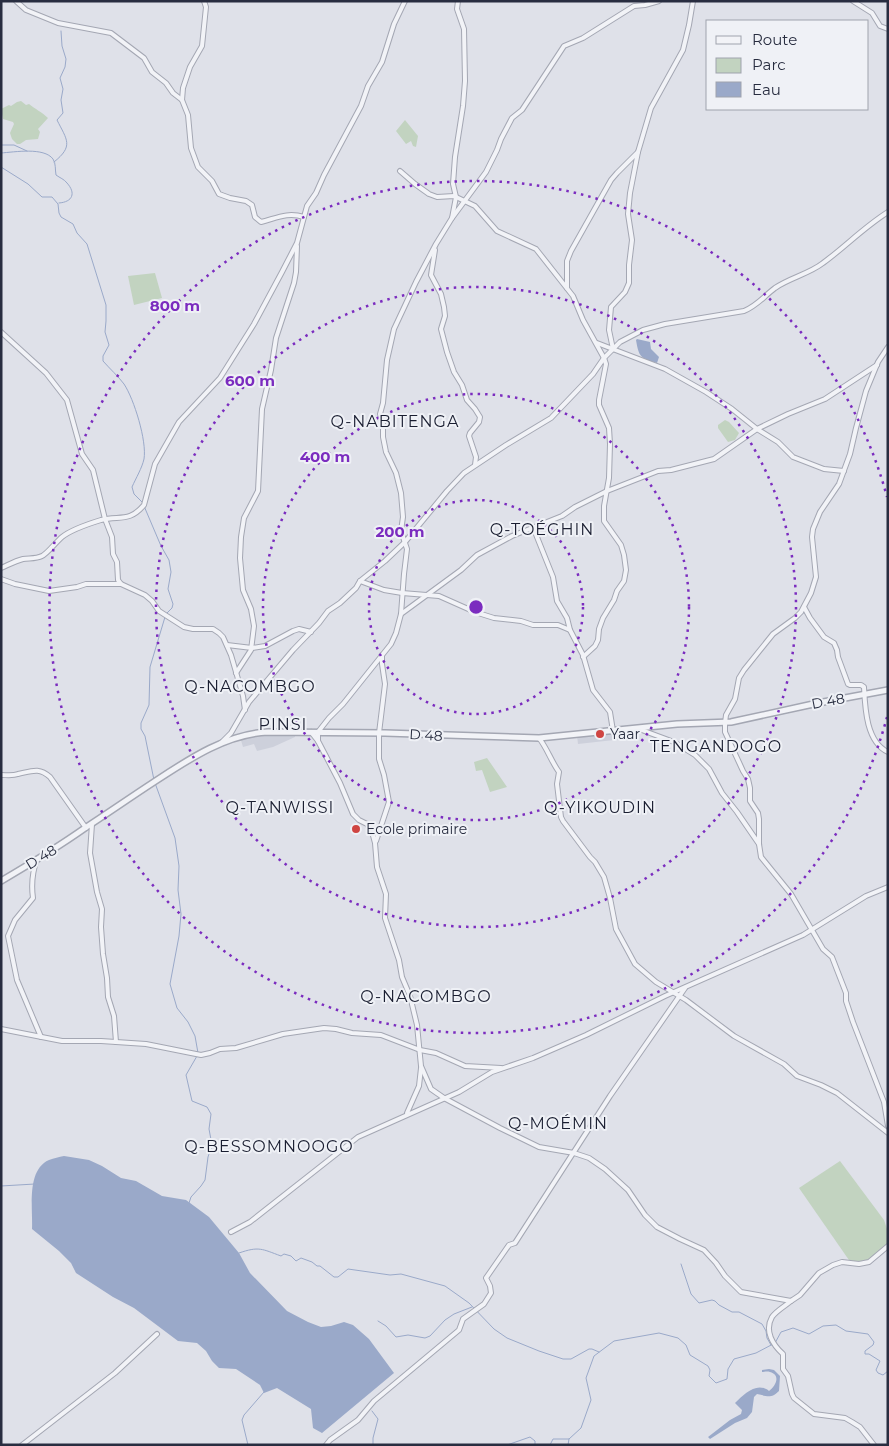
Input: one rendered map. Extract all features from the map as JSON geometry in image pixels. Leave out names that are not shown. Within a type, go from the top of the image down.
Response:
[{"type":"street","points":[[16,1],[26,10],[58,24],[111,32],[144,58],[152,72],[166,83],[173,93],[182,100]]},
{"type":"street","points":[[204,1],[206,7],[202,46],[190,67],[183,88],[182,100],[188,115],[191,148],[198,167],[212,181],[220,194],[246,201],[252,206],[255,217],[261,222],[294,214],[304,217]]},
{"type":"street","points":[[1,568],[21,559],[45,555],[64,536],[81,527],[105,519],[128,517],[144,505],[155,464],[179,422],[220,378],[254,324],[297,243],[306,206],[316,192],[361,106],[368,86],[382,62],[394,24],[405,1]]},
{"type":"street","points":[[452,218],[456,197],[453,184],[455,157],[465,81],[464,30],[457,9],[458,1]]},
{"type":"street","points":[[318,741],[318,732],[343,704],[393,640],[401,614],[407,549],[401,531],[403,518],[401,493],[396,473],[386,452],[380,414],[383,403],[387,360],[394,329],[436,244],[490,164],[498,150],[500,139],[512,118],[522,110],[564,46],[596,31],[634,6],[659,1]]},
{"type":"street","points":[[613,349],[609,330],[611,307],[625,292],[629,283],[632,240],[628,214],[638,152],[651,108],[683,50],[693,1]]},
{"type":"street","points":[[853,1],[872,13],[880,26],[888,29]]},
{"type":"street","points":[[567,288],[566,261],[571,250],[611,180],[638,152]]},
{"type":"street","points":[[400,171],[429,194],[437,197],[456,197],[475,206],[497,232],[536,249],[573,296],[583,320],[604,358],[606,364],[599,400],[609,428],[609,478],[604,506],[604,521],[621,545],[626,577],[603,618],[595,646],[584,657]]},
{"type":"street","points":[[220,744],[231,733],[249,702],[328,612],[405,542],[464,473],[551,418],[593,374],[604,358],[620,342],[642,330],[665,324],[744,312],[776,288],[824,263],[860,232],[888,212]]},
{"type":"street","points":[[236,673],[252,648],[254,626],[251,609],[243,590],[240,558],[241,537],[244,518],[258,491],[262,409],[276,338],[294,283],[297,243]]},
{"type":"street","points":[[436,244],[431,275],[441,294],[444,307],[445,316],[442,329],[447,352],[467,400],[480,417],[479,422],[469,436],[476,457],[475,465]]},
{"type":"street","points":[[1,332],[46,373],[67,400],[82,454],[94,470],[105,519],[112,537],[113,554],[117,562],[118,580],[121,584]]},
{"type":"street","points":[[596,343],[665,369],[732,409],[757,429],[778,442],[793,457],[824,469],[844,472]]},
{"type":"street","points":[[888,346],[877,365],[866,391],[844,472],[839,484],[820,512],[813,529],[812,537],[816,576],[811,593],[796,618],[773,634],[744,670],[739,678],[735,698],[726,716],[725,723],[725,732],[748,779],[750,801],[758,813],[761,857],[791,894],[823,949],[832,957],[846,993],[846,1001],[853,1022],[884,1102],[888,1126]]},
{"type":"street","points":[[401,614],[486,550],[533,527],[562,516],[574,507],[607,491],[658,472],[714,459],[757,429],[825,399],[877,365]]},
{"type":"street","points":[[533,527],[553,577],[557,601],[567,618],[570,630],[584,657],[593,690],[610,712],[613,731]]},
{"type":"street","points":[[1,580],[49,591],[86,584],[121,584],[145,596],[152,601],[159,611],[184,627],[214,629],[223,637],[231,655],[243,696],[245,710]]},
{"type":"street","points":[[360,581],[384,590],[439,596],[494,618],[522,621],[533,625],[558,625],[570,630]]},
{"type":"street","points":[[804,606],[824,637],[834,643],[838,650],[838,657],[848,684],[861,685],[864,689],[867,722],[877,744],[888,752]]},
{"type":"street","points":[[226,645],[252,648],[265,646],[300,629],[311,632]]},
{"type":"street","points":[[375,843],[389,802],[379,759],[379,733],[385,684],[382,655]]},
{"type":"street","name":"D 48","points":[[1,880],[86,828],[205,750],[250,734],[260,732],[318,732],[539,738],[676,724],[725,723],[888,690]]},
{"type":"street","points":[[636,728],[674,742],[695,755],[709,768],[722,793],[759,844]]},
{"type":"street","points":[[310,732],[318,741],[340,783],[353,814],[367,824],[372,832],[375,843],[377,867],[386,894],[385,918],[399,960],[402,977],[410,996],[417,1025],[420,1050],[419,1086],[406,1114]]},
{"type":"street","points":[[539,738],[558,772],[557,784],[562,821],[595,862],[604,877],[616,929],[635,964],[656,982],[679,996],[734,1036],[784,1064],[797,1076],[837,1093],[888,1133]]},
{"type":"street","points":[[1,776],[17,775],[32,771],[45,772],[86,828]]},
{"type":"street","points":[[92,824],[90,853],[96,892],[102,909],[103,954],[108,997],[114,1016],[116,1042]]},
{"type":"street","points":[[37,859],[31,882],[33,898],[15,920],[8,936],[17,980],[41,1037]]},
{"type":"street","points":[[231,1232],[250,1222],[358,1137],[459,1092],[492,1072],[532,1058],[586,1035],[672,992],[772,949],[811,929],[866,896],[888,887]]},
{"type":"street","points":[[326,1445],[358,1420],[374,1401],[458,1330],[463,1318],[484,1304],[491,1292],[486,1278],[509,1245],[515,1242],[610,1096],[686,986]]},
{"type":"street","points":[[1,1029],[62,1041],[146,1044],[201,1055],[220,1049],[236,1048],[283,1034],[324,1028],[381,1035],[420,1050],[436,1053],[464,1066],[503,1069]]},
{"type":"street","points":[[421,1066],[431,1089],[444,1098],[539,1148],[589,1158],[605,1169],[628,1190],[645,1215],[657,1227],[704,1250],[716,1262],[724,1276],[741,1292],[791,1301]]},
{"type":"street","points":[[874,1445],[860,1427],[852,1422],[845,1418],[814,1414],[794,1398],[788,1376],[783,1369],[783,1354],[774,1344],[769,1328],[773,1316],[800,1295],[819,1273],[842,1262],[859,1264],[868,1262],[888,1246]]},
{"type":"street","points":[[22,1445],[115,1374],[157,1334]]},
{"type":"shaded area","points":[[622,730],[623,739],[578,744],[577,735]]},
{"type":"shaded area","points":[[295,732],[295,737],[273,747],[257,751],[254,744],[243,747],[240,737],[250,734]]},
{"type":"green space","points":[[21,101],[26,105],[29,104],[48,118],[38,129],[40,132],[38,139],[26,140],[17,144],[12,139],[10,133],[14,124],[3,119],[1,109]]},
{"type":"green space","points":[[405,120],[418,136],[416,147],[413,146],[411,141],[406,144],[396,131]]},
{"type":"green space","points":[[155,273],[162,298],[134,305],[128,276]]},
{"type":"green space","points":[[725,420],[739,433],[735,440],[728,442],[718,428],[718,425]]},
{"type":"green space","points":[[487,758],[507,787],[490,792],[482,770],[476,771],[474,762]]},
{"type":"green space","points":[[840,1161],[884,1220],[888,1232],[888,1246],[869,1262],[851,1263],[799,1188]]},
{"type":"water","points":[[637,339],[650,342],[651,349],[659,357],[657,363],[641,356],[638,350]]},
{"type":"water","points":[[64,1156],[89,1160],[121,1178],[136,1181],[162,1196],[186,1200],[209,1217],[239,1253],[250,1273],[287,1311],[321,1327],[344,1322],[353,1325],[369,1339],[394,1373],[322,1433],[313,1428],[311,1409],[277,1388],[264,1393],[260,1385],[236,1369],[219,1368],[197,1343],[178,1341],[134,1308],[76,1273],[71,1263],[59,1251],[32,1229],[32,1191],[37,1172],[49,1160]]},
{"type":"water","points":[[762,1370],[774,1370],[780,1376],[779,1391],[771,1396],[757,1394],[754,1397],[752,1412],[747,1418],[735,1423],[710,1439],[708,1437],[741,1414],[742,1410],[735,1403],[742,1396],[755,1388],[760,1387],[769,1391],[774,1386],[776,1378],[773,1373],[762,1372]]},
{"type":"waterway","points":[[54,162],[64,152],[67,142],[57,120],[63,113],[61,100],[63,89],[60,78],[66,59],[62,46],[61,31]]},
{"type":"waterway","points":[[1,145],[14,145],[27,151]]},
{"type":"waterway","points":[[1,153],[29,151],[49,155],[54,161],[56,175],[66,182],[72,190],[70,199],[59,203]]},
{"type":"waterway","points":[[1,167],[28,184],[42,197],[52,197],[58,204],[61,217],[73,224],[77,233],[87,244],[106,305],[105,332],[109,345],[103,356],[103,361],[122,381],[128,391],[142,431],[144,459],[132,487],[134,494],[143,503]]},
{"type":"waterway","points":[[144,506],[169,560],[171,572],[168,589],[173,604],[166,614]]},
{"type":"waterway","points":[[154,780],[141,723],[149,705],[150,667],[165,617]]},
{"type":"waterway","points":[[155,783],[175,838],[179,866],[178,890],[181,914],[170,984],[177,1008],[188,1022],[195,1036],[198,1053]]},
{"type":"waterway","points":[[189,1203],[191,1197],[205,1180],[208,1157],[212,1145],[209,1129],[211,1114],[207,1107],[192,1101],[186,1075],[197,1056]]},
{"type":"waterway","points":[[1,1186],[35,1184]]},
{"type":"waterway","points":[[239,1253],[260,1249],[281,1256],[284,1254],[291,1256],[296,1261],[301,1258],[320,1266],[334,1277],[338,1277],[348,1269],[390,1275],[401,1274],[445,1286],[469,1303],[494,1329],[507,1338],[563,1359],[571,1359],[589,1349],[599,1352]]},
{"type":"waterway","points":[[681,1264],[691,1294],[699,1303],[712,1300],[732,1312],[739,1312],[762,1324],[771,1345]]},
{"type":"waterway","points":[[378,1321],[386,1326],[396,1337],[408,1335],[425,1338],[430,1336],[445,1320],[454,1314],[472,1307]]},
{"type":"waterway","points":[[550,1445],[553,1439],[569,1439],[581,1428],[591,1400],[586,1378],[594,1356],[614,1341],[659,1333],[678,1338],[686,1345],[690,1355],[708,1366],[710,1370],[709,1376],[716,1383],[727,1379],[728,1369],[734,1359],[756,1353],[775,1343],[781,1332],[793,1328],[809,1334],[823,1326],[836,1325],[846,1331],[868,1334],[874,1342],[865,1351],[865,1354],[869,1354],[880,1361],[876,1370],[878,1373],[883,1375],[888,1371]]},
{"type":"waterway","points":[[248,1445],[242,1420],[244,1415],[264,1392]]},
{"type":"waterway","points":[[372,1411],[378,1419],[373,1445]]},
{"type":"waterway","points":[[507,1445],[530,1437],[535,1441],[535,1445]]},
{"type":"waterway","points":[[568,1445],[569,1439]]},
{"type":"place","name":"Yaar","points":[[600,734]]},
{"type":"place","name":"Ecole primaire","points":[[356,829]]},
{"type":"district","name":"Q-NABITENGA","points":[[395,421]]},
{"type":"district","name":"Q-TOÉGHIN","points":[[542,529]]},
{"type":"district","name":"Q-NACOMBGO","points":[[250,686]]},
{"type":"district","name":"PINSI","points":[[283,724]]},
{"type":"district","name":"TENGANDOGO","points":[[716,746]]},
{"type":"district","name":"Q-TANWISSI","points":[[280,807]]},
{"type":"district","name":"Q-YIKOUDIN","points":[[600,807]]},
{"type":"district","name":"Q-NACOMBGO","points":[[426,996]]},
{"type":"district","name":"Q-MOÉMIN","points":[[558,1123]]},
{"type":"district","name":"Q-BESSOMNOOGO","points":[[269,1146]]}]
